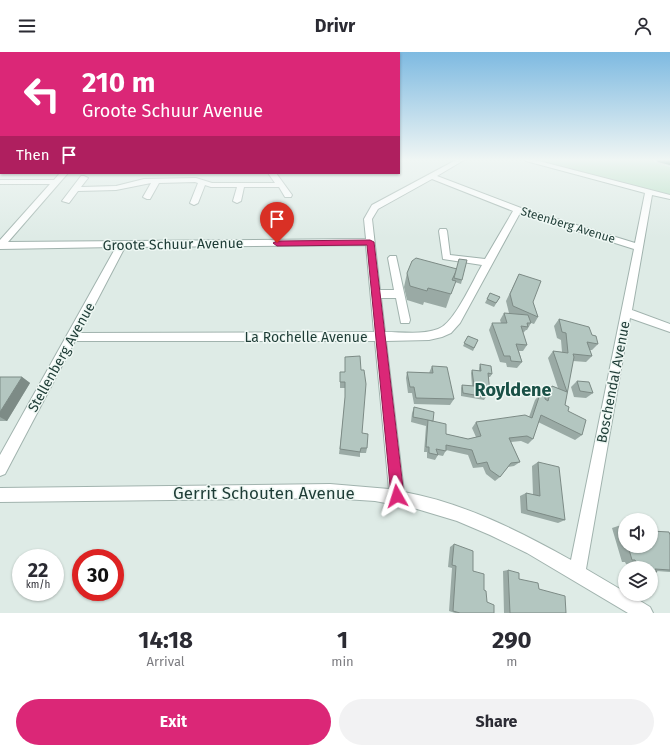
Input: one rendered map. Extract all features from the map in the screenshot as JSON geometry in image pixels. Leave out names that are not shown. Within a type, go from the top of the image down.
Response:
[{"type":"street","points":[[0,246],[52,186]]},
{"type":"street","points":[[66,201],[78,186]]},
{"type":"street","points":[[76,189],[116,188],[123,186]]},
{"type":"street","points":[[147,197],[150,186]]},
{"type":"street","points":[[194,203],[201,186]]},
{"type":"street","points":[[237,201],[241,186]]},
{"type":"street","points":[[281,186],[288,195]]},
{"type":"street","points":[[397,496],[368,219],[372,209],[413,186]]},
{"type":"street","name":"Steenberg Avenue","points":[[457,186],[518,210],[638,247]]},
{"type":"street","points":[[630,186],[670,197]]},
{"type":"street","points":[[110,198],[116,188]]},
{"type":"street","name":"Boschendal Avenue","points":[[577,573],[649,191]]},
{"type":"street","name":"La Rochelle Avenue","points":[[72,337],[380,337],[429,336],[442,333],[447,330],[456,320],[518,210]]},
{"type":"street","points":[[443,231],[446,257],[488,263]]},
{"type":"street","name":"Groote Schuur Avenue","points":[[0,246],[370,242]]},
{"type":"street","name":"Stellenberg Avenue","points":[[0,469],[122,245]]},
{"type":"street","points":[[393,258],[405,320]]},
{"type":"street","points":[[376,294],[400,294]]},
{"type":"street","points":[[626,312],[670,328]]},
{"type":"street","name":"Gerrit Schouten Avenue","points":[[0,495],[345,491],[397,496],[449,510],[497,529],[577,573],[644,613]]},
{"type":"green space","points":[[633,186],[670,186],[670,196]]},
{"type":"building","points":[[416,258],[457,269],[452,280],[456,281],[451,294],[428,288],[427,291],[410,286],[407,273],[412,261]]},
{"type":"building","points":[[459,259],[467,260],[462,280],[454,278]]},
{"type":"building","points":[[519,274],[541,281],[533,302],[538,317],[513,306],[510,294]]},
{"type":"building","points":[[490,293],[500,297],[496,303],[487,299]]},
{"type":"building","points":[[504,313],[528,315],[531,323],[527,323],[528,327],[521,326],[527,345],[516,344],[522,362],[511,361],[510,356],[504,356],[492,323],[507,323]]},
{"type":"building","points":[[559,319],[589,327],[592,335],[596,336],[598,344],[587,342],[592,356],[573,354],[574,357],[565,405],[569,407],[568,411],[586,420],[582,435],[541,415],[533,439],[527,436],[509,438],[520,462],[511,463],[500,477],[490,470],[487,462],[477,464],[472,450],[446,445],[446,451],[436,449],[438,455],[429,453],[429,447],[426,447],[428,420],[446,424],[446,434],[468,439],[481,436],[476,422],[525,415],[532,418],[540,394],[545,396],[545,399],[548,401],[552,386],[567,392],[553,351],[568,353],[566,333],[562,332]]},
{"type":"building","points":[[468,336],[478,340],[474,348],[464,343]]},
{"type":"building","points":[[360,356],[361,370],[364,370],[366,384],[362,433],[368,434],[367,448],[361,448],[360,452],[340,449],[345,382],[340,382],[340,372],[345,372],[345,357]]},
{"type":"building","points":[[480,364],[491,366],[492,374],[488,373],[490,393],[485,392],[486,397],[463,393],[462,385],[474,386],[472,370],[481,371]]},
{"type":"building","points":[[432,366],[447,367],[454,399],[416,398],[414,387],[410,387],[407,372],[433,373]]},
{"type":"building","points":[[0,377],[22,377],[0,412]]},
{"type":"building","points":[[577,381],[589,382],[593,393],[580,391]]},
{"type":"building","points":[[414,407],[434,412],[433,421],[413,417]]},
{"type":"building","points":[[538,462],[559,467],[565,520],[527,510],[526,493],[540,496]]},
{"type":"building","points":[[658,531],[669,532],[670,570],[658,569],[658,561],[632,560],[630,553],[658,553]]},
{"type":"building","points":[[454,544],[473,551],[473,571],[484,574],[484,590],[486,591],[487,602],[494,605],[494,613],[460,613],[453,611],[456,566],[452,565]]},
{"type":"building","points":[[508,570],[519,573],[519,579],[538,583],[539,589],[565,596],[566,613],[510,613]]},
{"type":"district","name":"Royldene","points":[[513,390]]},
{"type":"route","points":[[277,243],[370,242],[397,496]]}]
